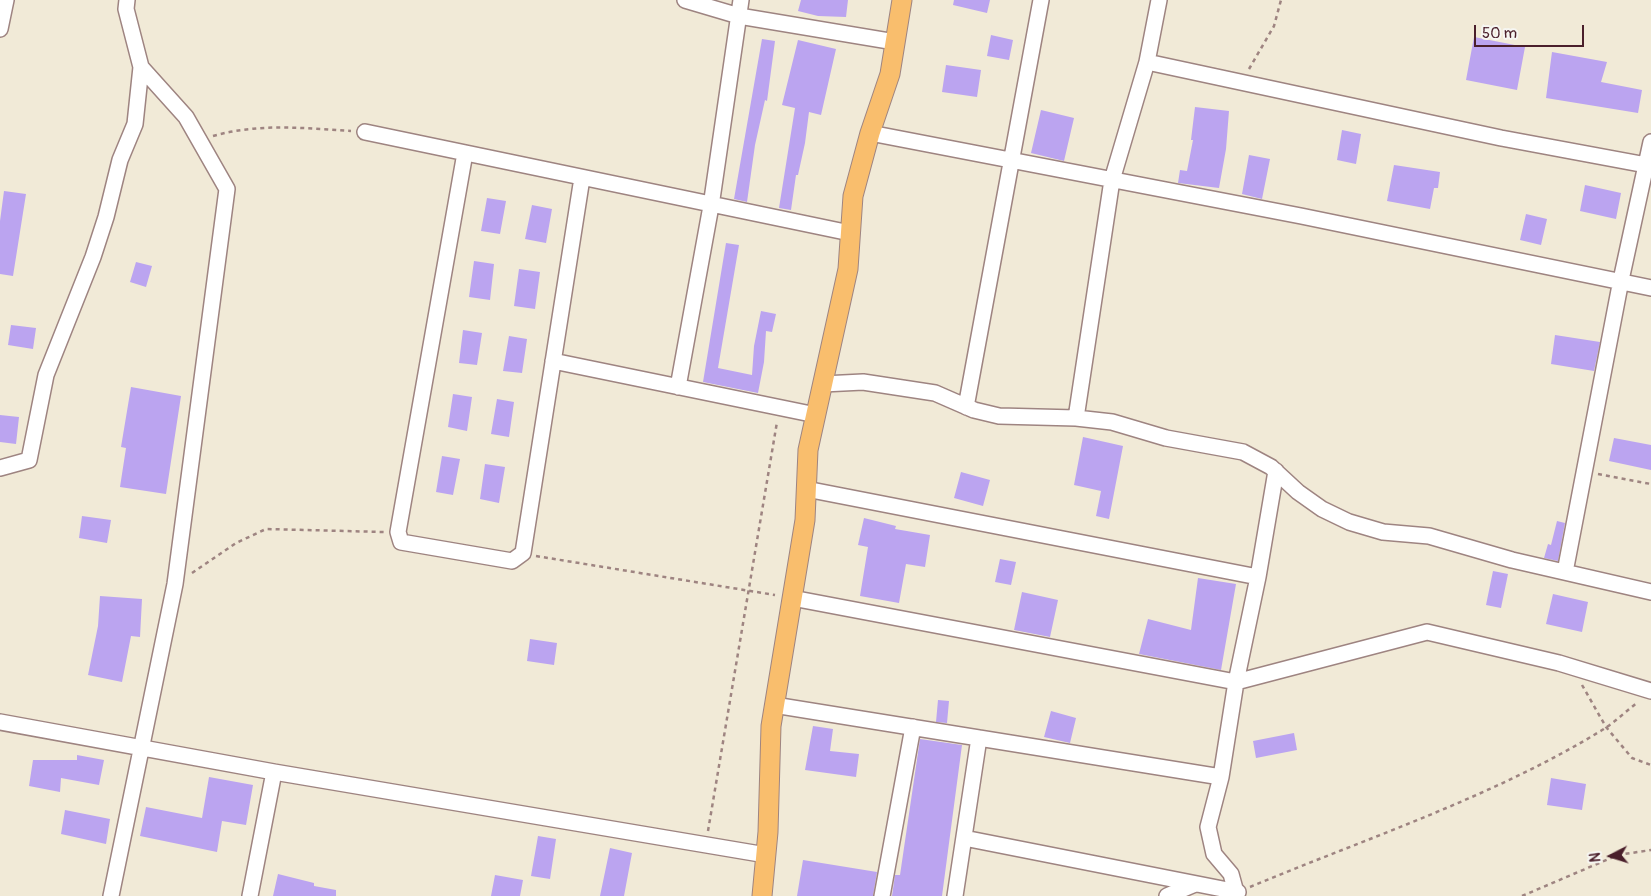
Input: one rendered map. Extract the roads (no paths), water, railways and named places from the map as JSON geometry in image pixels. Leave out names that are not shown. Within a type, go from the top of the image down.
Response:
[{"type":"main road","points":[[762,896],[766,855],[771,726],[805,520],[808,450],[848,269],[853,196],[870,133],[890,74],[902,0]]},
{"type":"street","points":[[0,29],[6,0]]},
{"type":"street","points":[[0,468],[29,460],[46,375],[92,257],[106,217],[120,160],[135,124],[142,67],[126,9],[127,0]]},
{"type":"street","points":[[685,0],[738,16],[895,42]]},
{"type":"street","points":[[678,387],[711,206],[741,0]]},
{"type":"street","points":[[966,407],[1041,0]]},
{"type":"street","points":[[1076,418],[1112,180],[1147,62],[1159,0]]},
{"type":"street","points":[[1147,62],[1500,138],[1648,166]]},
{"type":"street","points":[[111,896],[175,584],[227,188],[186,117],[142,67]]},
{"type":"street","points":[[365,132],[711,206],[850,233]]},
{"type":"street","points":[[870,133],[1621,280],[1651,288]]},
{"type":"street","points":[[1565,572],[1621,280],[1648,166],[1651,142]]},
{"type":"street","points":[[465,153],[398,532],[401,542],[512,561],[523,554],[582,178]]},
{"type":"street","points":[[553,361],[816,415]]},
{"type":"street","points":[[823,384],[863,382],[935,393],[966,407],[999,416],[1076,418],[1112,422],[1166,438],[1243,452],[1276,471],[1298,492],[1322,509],[1349,522],[1383,532],[1429,536],[1512,560],[1651,592]]},
{"type":"street","points":[[1238,894],[1231,874],[1214,854],[1208,827],[1221,777],[1236,682],[1258,577],[1276,471]]},
{"type":"street","points":[[806,489],[1258,577]]},
{"type":"street","points":[[792,598],[1236,682],[1427,632],[1572,667],[1647,694]]},
{"type":"street","points":[[774,705],[1221,777]]},
{"type":"street","points":[[0,722],[142,746],[274,772],[766,855]]},
{"type":"street","points":[[882,896],[912,727]]},
{"type":"street","points":[[955,896],[979,738]]},
{"type":"street","points":[[250,896],[274,772]]},
{"type":"street","points":[[964,838],[1238,894]]},
{"type":"street","points":[[1167,896],[1195,884]]}]
